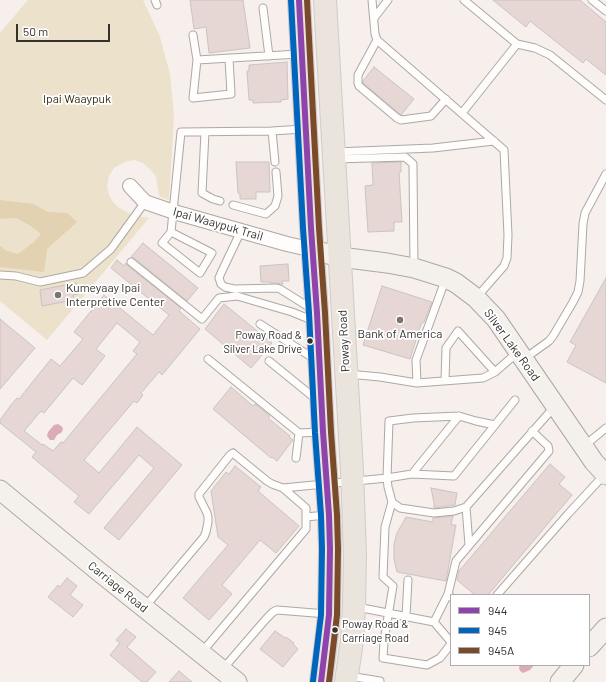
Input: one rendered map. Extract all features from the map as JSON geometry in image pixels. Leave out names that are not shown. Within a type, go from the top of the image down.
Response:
[{"type":"main road","name":"Poway Road","points":[[299,0],[312,250],[318,318],[323,432],[329,515],[329,615],[321,682]]},
{"type":"main road","name":"Poway Road","points":[[325,0],[352,482],[355,570],[352,640],[347,679]]},
{"type":"street","name":"Ipai Waaypuk Trail","points":[[130,186],[145,202],[174,212],[312,250]]},
{"type":"street","name":"Silver Lake Road","points":[[312,250],[340,257],[387,262],[414,268],[446,278],[456,283],[476,298],[496,319],[594,462],[605,474]]},
{"type":"street","name":"Carriage Road","points":[[0,490],[236,682]]},
{"type":"street","points":[[590,646],[606,628]]},
{"type":"street","points":[[560,682],[573,666]]},
{"type":"lane","points":[[372,0],[375,34],[377,40],[504,150],[508,235],[507,258],[504,266],[476,298]]},
{"type":"lane","points":[[374,18],[388,0]]},
{"type":"lane","points":[[464,0],[517,44],[535,48],[550,55],[606,100]]},
{"type":"lane","points":[[592,0],[606,11]]},
{"type":"lane","points":[[263,8],[269,56]]},
{"type":"lane","points":[[193,35],[197,60],[192,98],[231,94],[229,58]]},
{"type":"lane","points":[[377,40],[358,75],[357,80],[359,86],[401,120],[431,116],[446,99]]},
{"type":"lane","points":[[462,113],[517,44]]},
{"type":"lane","points":[[197,60],[302,54]]},
{"type":"lane","points":[[171,232],[212,253],[200,273],[162,243],[171,232],[181,132],[306,129]]},
{"type":"lane","points":[[272,131],[275,162]]},
{"type":"lane","points":[[205,132],[202,193],[220,201]]},
{"type":"lane","points":[[334,155],[433,148],[494,141]]},
{"type":"lane","points":[[334,155],[405,157],[413,164],[414,268]]},
{"type":"lane","points":[[233,205],[266,214],[275,206],[278,196],[276,172]]},
{"type":"lane","points":[[346,374],[417,382],[483,378],[521,355],[549,341],[578,292],[585,213],[606,174]]},
{"type":"lane","points":[[0,275],[16,276],[40,282],[83,273],[111,249],[145,202]]},
{"type":"lane","points":[[241,231],[219,278],[221,284],[226,288],[234,290],[280,288],[318,318]]},
{"type":"lane","points":[[131,262],[202,319],[219,298],[237,296],[318,318]]},
{"type":"lane","points":[[417,382],[416,360],[446,278]]},
{"type":"lane","points":[[260,324],[320,362]]},
{"type":"lane","points":[[445,381],[446,348],[458,331],[495,372]]},
{"type":"lane","points":[[208,359],[299,433],[323,432]]},
{"type":"lane","points":[[269,361],[322,404]]},
{"type":"lane","points":[[283,488],[352,482],[412,474],[454,476],[515,400]]},
{"type":"lane","points":[[392,502],[400,508],[434,513],[454,511],[466,507],[556,405]]},
{"type":"lane","points":[[450,644],[440,658],[427,665],[383,658],[384,641],[393,586],[383,577],[385,527],[392,502],[387,478],[389,421],[413,418],[459,416],[494,425]]},
{"type":"lane","points":[[412,474],[459,416]]},
{"type":"lane","points":[[584,446],[606,428]]},
{"type":"lane","points":[[434,622],[449,595],[456,561],[550,451],[548,446],[532,431]]},
{"type":"lane","points":[[296,458],[299,433]]},
{"type":"lane","points":[[144,608],[204,537],[208,517],[199,494],[230,455],[234,454],[267,481],[283,488],[306,508],[307,526],[201,653]]},
{"type":"lane","points":[[498,594],[605,474]]},
{"type":"lane","points":[[466,507],[469,546]]},
{"type":"lane","points":[[306,517],[329,515]]},
{"type":"lane","points":[[406,616],[408,580]]},
{"type":"lane","points":[[354,606],[434,622],[450,642]]},
{"type":"lane","points":[[222,670],[272,612],[277,610],[329,615]]},
{"type":"lane","points":[[347,679],[380,682]]},
{"type":"green space","name":"Ipai Waaypuk","points":[[28,0],[143,0],[160,37],[170,74],[174,115],[169,200],[160,197],[156,177],[143,163],[135,160],[128,161],[114,168],[109,176],[107,186],[109,195],[113,202],[118,207],[130,214],[149,218],[47,340],[0,301],[0,33]]},
{"type":"shaded area","points":[[0,200],[33,204],[48,212],[67,213],[77,222],[47,249],[44,272],[0,267],[0,246],[7,251],[18,254],[34,242],[41,234],[31,226],[16,218],[0,219]]},
{"type":"shaded area","points":[[58,424],[63,428],[62,432],[57,435],[54,440],[50,440],[47,436],[48,432],[54,425]]},
{"type":"shaded area","points":[[520,666],[533,666],[530,670],[523,673],[519,668]]},
{"type":"building","points":[[190,0],[243,0],[250,48],[209,53],[206,27],[194,29]]},
{"type":"building","points":[[493,0],[580,0],[606,22],[606,75],[586,59],[583,63],[530,21],[526,27]]},
{"type":"building","points":[[287,62],[288,99],[281,100],[281,102],[253,103],[253,100],[249,100],[247,71],[249,71],[249,65]]},
{"type":"building","points":[[374,67],[414,99],[401,115],[363,83]]},
{"type":"building","points":[[236,162],[269,162],[270,192],[256,192],[256,199],[240,199],[240,194],[238,193]]},
{"type":"building","points":[[401,162],[401,172],[399,172],[402,222],[394,222],[394,231],[368,232],[365,186],[373,185],[372,163]]},
{"type":"building","points":[[143,243],[198,288],[187,301],[131,257]]},
{"type":"building","points":[[117,260],[124,266],[126,263],[181,308],[179,311],[200,329],[162,375],[159,372],[141,393],[143,395],[137,403],[134,401],[84,460],[99,473],[137,427],[182,465],[119,540],[104,528],[154,468],[139,455],[89,514],[74,502],[79,496],[32,457],[36,452],[0,423],[0,420],[11,405],[17,398],[19,399],[51,359],[60,366],[83,339],[74,332],[104,295],[153,335],[169,315],[111,268]],"holes":[[[117,323],[140,342],[133,351],[137,354],[63,443],[61,442],[53,451],[43,444],[42,445],[24,431],[41,411],[44,413],[73,378],[82,385],[105,356],[96,349]]]},
{"type":"building","points":[[288,264],[289,281],[282,281],[283,284],[261,282],[260,266]]},
{"type":"building","points":[[606,278],[606,383],[567,362],[576,345],[570,342]]},
{"type":"building","name":"Kumeyaay Ipai Interpretive Center","points":[[76,283],[78,294],[73,295],[74,300],[42,306],[40,290]]},
{"type":"building","name":"Bank of America","points":[[382,286],[432,302],[424,322],[421,324],[410,359],[363,345]]},
{"type":"building","points":[[224,304],[272,343],[251,368],[205,329]]},
{"type":"building","points":[[0,319],[35,348],[0,389]]},
{"type":"building","points":[[231,387],[253,406],[255,404],[270,416],[268,418],[293,440],[277,461],[272,457],[271,458],[213,409]]},
{"type":"building","points":[[550,464],[565,477],[559,484],[572,495],[489,594],[474,594],[457,580],[459,571]]},
{"type":"building","points":[[235,466],[261,487],[258,491],[299,526],[276,553],[260,540],[222,585],[232,594],[209,620],[183,598],[228,545],[218,537],[211,491],[226,472],[229,474]]},
{"type":"building","points":[[431,488],[457,493],[455,505],[434,508]]},
{"type":"building","points":[[453,516],[451,525],[456,525],[446,581],[397,572],[394,559],[394,544],[397,533],[406,517],[433,522],[433,518]]},
{"type":"building","points":[[67,578],[77,586],[70,595],[83,605],[73,617],[48,597],[58,585],[60,587]]},
{"type":"building","points":[[126,629],[136,637],[127,647],[156,672],[147,682],[142,682],[110,655],[120,643],[116,640]]},
{"type":"building","points":[[275,631],[294,643],[293,644],[298,649],[283,667],[260,649]]},
{"type":"building","points":[[179,671],[192,682],[169,682]]},
{"type":"transit line","name":"945","points":[[291,0],[303,228],[321,515],[321,615],[313,681]]},
{"type":"transit line","name":"944","points":[[299,0],[311,228],[329,515],[329,615],[321,682]]},
{"type":"transit line","name":"945A","points":[[307,0],[319,228],[337,515],[337,615],[329,682]]},
{"type":"place","name":"Kumeyaay Ipai Interpretive Center","points":[[58,295]]},
{"type":"place","name":"Bank of America","points":[[400,320]]},
{"type":"place","name":"Poway Road & Silver Lake Drive","points":[[310,341]]},
{"type":"place","name":"Poway Road & Carriage Road","points":[[335,630]]}]
